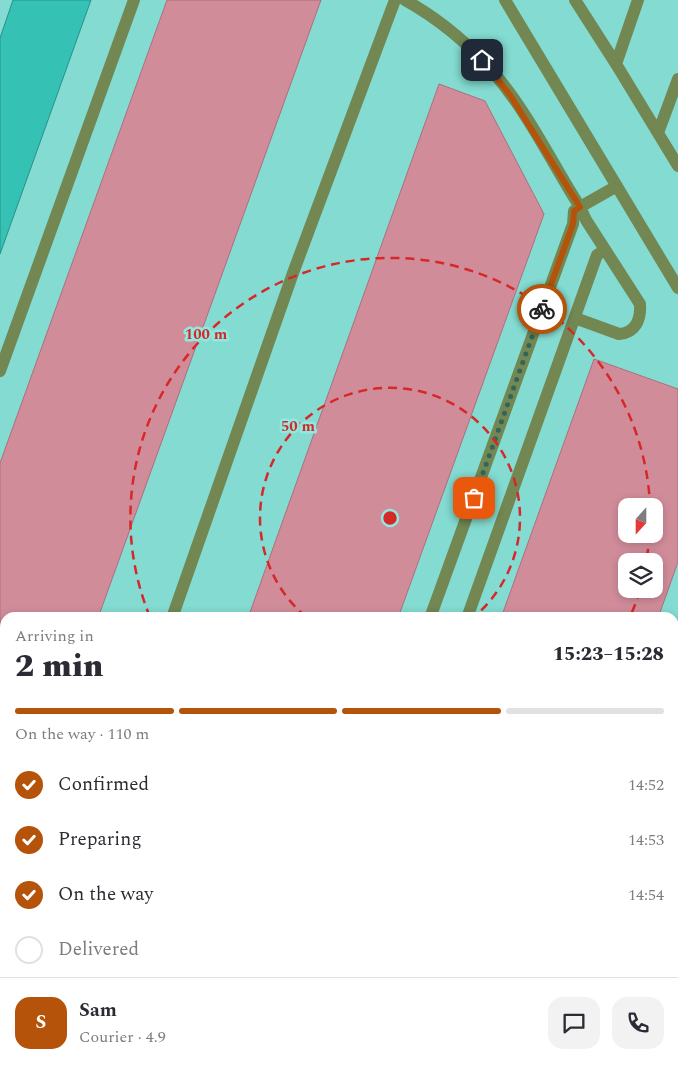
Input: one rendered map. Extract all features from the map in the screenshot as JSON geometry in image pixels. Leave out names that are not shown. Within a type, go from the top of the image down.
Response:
[{"type":"lane","points":[[0,371],[134,0]]},
{"type":"lane","points":[[174,612],[293,273],[395,0]]},
{"type":"lane","points":[[405,0],[451,30],[494,73],[526,119],[640,304],[639,317],[636,324],[633,330],[627,334],[619,334],[575,318]]},
{"type":"lane","points":[[504,0],[678,288]]},
{"type":"lane","points":[[575,0],[678,166]]},
{"type":"lane","points":[[616,64],[638,0]]},
{"type":"lane","points":[[658,133],[678,79]]},
{"type":"lane","points":[[432,612],[573,224],[574,211],[617,186]]},
{"type":"lane","points":[[470,612],[597,256],[605,250]]},
{"type":"water","points":[[13,0],[91,0],[0,254],[0,38]]},
{"type":"building","points":[[167,0],[321,0],[100,612],[0,612],[0,463]]},
{"type":"building","points":[[439,84],[485,101],[544,214],[400,612],[250,612]]},
{"type":"building","points":[[594,359],[678,389],[678,562],[660,612],[503,612]]},
{"type":"way so far","points":[[474,498],[542,309]]},
{"type":"route","points":[[482,60],[510,95],[580,207],[574,211],[573,224],[542,309]]}]
